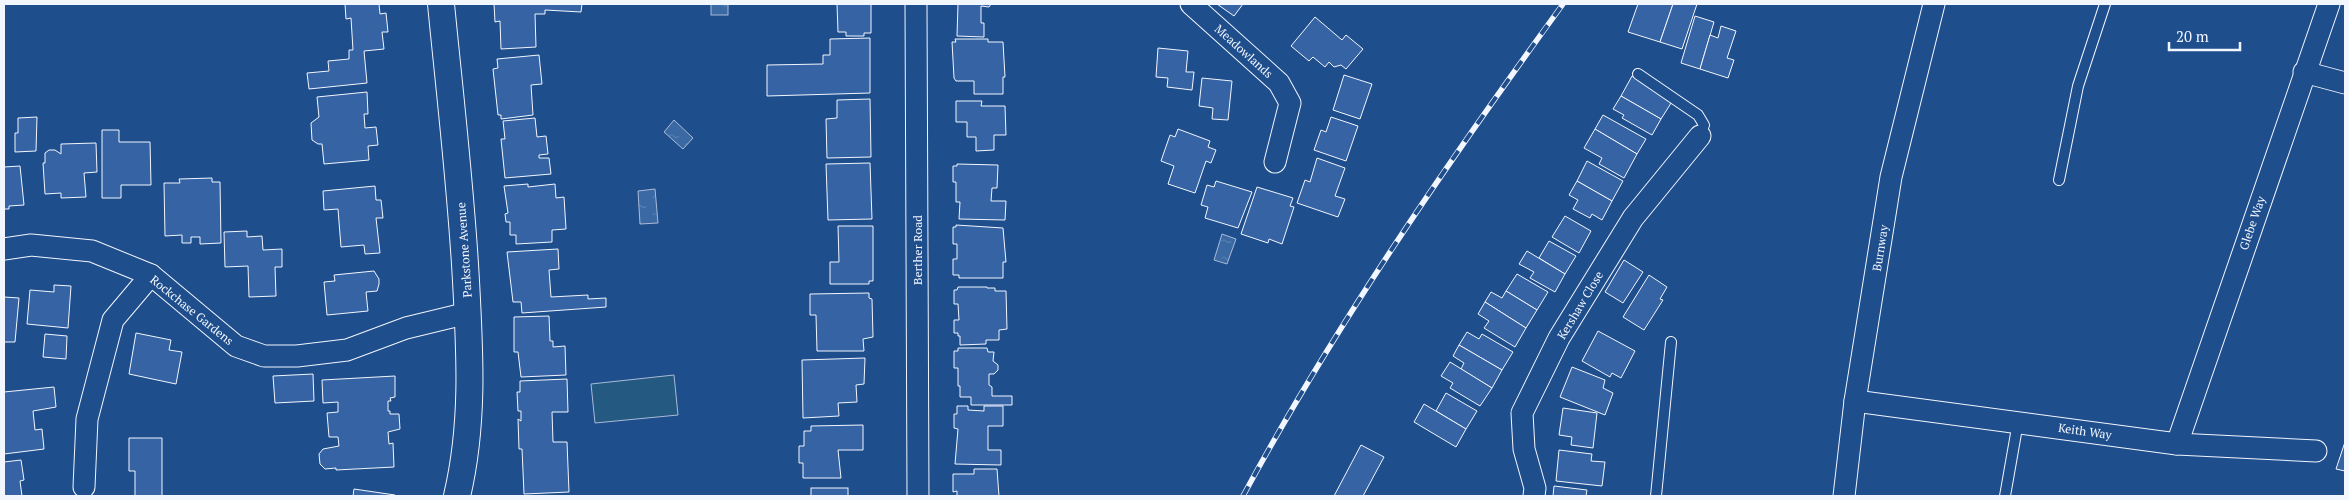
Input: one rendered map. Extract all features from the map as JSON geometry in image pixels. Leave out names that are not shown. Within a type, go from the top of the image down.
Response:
[{"type":"street","name":"Parkstone Avenue","points":[[442,4],[463,223],[471,402],[466,458],[457,496]]},
{"type":"street","name":"Berther Road","points":[[916,4],[918,496]]},
{"type":"street","name":"Meadowlands","points":[[1191,4],[1279,82],[1290,103],[1275,162]]},
{"type":"street","name":"Burnway","points":[[1844,496],[1855,401],[1891,178],[1934,4]]},
{"type":"street","name":"Glebe Way","points":[[2177,444],[2329,4]]},
{"type":"street","points":[[2304,72],[2345,83]]},
{"type":"street","name":"Kershaw Close","points":[[1534,496],[1535,488],[1524,449],[1522,413],[1559,338],[1633,218],[1700,136]]},
{"type":"street","name":"Rockchase Gardens","points":[[4,249],[31,245],[92,251],[150,275],[236,346],[264,356],[297,356],[347,350],[406,328],[468,312]]},
{"type":"street","points":[[84,487],[87,419],[113,320],[150,275]]},
{"type":"street","name":"Keith Way","points":[[1855,401],[2177,444],[2316,451]]},
{"type":"lane","points":[[2059,180],[2078,86],[2105,4]]},
{"type":"lane","points":[[1638,74],[1698,115],[1704,125],[1700,136]]},
{"type":"lane","points":[[1656,496],[1670,342]]},
{"type":"lane","points":[[2004,496],[2018,422]]},
{"type":"shaded area","points":[[674,375],[678,415],[595,423],[591,384]]},
{"type":"water","points":[[711,4],[728,4],[728,15],[711,15]]},
{"type":"water","points":[[674,120],[693,138],[683,149],[664,132]]},
{"type":"water","points":[[655,189],[658,223],[640,224],[638,191]]},
{"type":"water","points":[[1222,234],[1236,239],[1227,264],[1214,260]]},
{"type":"building","points":[[345,4],[379,4],[380,14],[386,13],[388,32],[382,32],[384,49],[364,51],[367,83],[309,89],[307,73],[329,71],[328,61],[349,59],[349,50],[353,50],[351,18],[346,19]]},
{"type":"building","points":[[494,4],[582,4],[581,12],[545,10],[545,14],[535,14],[536,47],[501,49],[500,21],[495,22]]},
{"type":"building","points":[[837,4],[871,4],[871,33],[864,33],[864,36],[846,36],[846,32],[838,32]]},
{"type":"building","points":[[958,4],[991,4],[989,7],[981,6],[981,23],[984,23],[984,37],[957,36]]},
{"type":"building","points":[[1217,4],[1243,4],[1234,16]]},
{"type":"building","points":[[1638,4],[1673,4],[1660,42],[1628,32]]},
{"type":"building","points":[[1673,4],[1697,4],[1682,49],[1660,42]]},
{"type":"building","points":[[1695,16],[1714,22],[1700,69],[1681,63]]},
{"type":"building","points":[[1315,17],[1342,40],[1346,35],[1363,49],[1346,69],[1341,65],[1334,67],[1329,62],[1325,67],[1313,57],[1309,61],[1291,46]]},
{"type":"building","points":[[1721,26],[1736,31],[1727,58],[1734,60],[1728,78],[1700,69],[1710,35],[1718,38]]},
{"type":"building","points":[[870,38],[870,93],[767,96],[767,65],[823,64],[823,55],[830,55],[830,39]]},
{"type":"building","points":[[955,39],[988,39],[988,42],[1003,42],[1005,77],[1003,77],[1003,94],[974,94],[974,81],[956,81],[954,78],[952,42],[956,42]]},
{"type":"building","points":[[1158,48],[1188,51],[1186,72],[1194,72],[1192,90],[1167,87],[1168,78],[1156,77]]},
{"type":"building","points":[[539,55],[542,84],[531,85],[533,115],[501,119],[501,115],[498,115],[493,69],[498,68],[497,59]]},
{"type":"building","points":[[1344,75],[1372,84],[1360,119],[1333,110]]},
{"type":"building","points":[[1632,76],[1673,100],[1661,119],[1621,96]]},
{"type":"building","points":[[1202,78],[1232,81],[1228,120],[1212,119],[1213,108],[1199,106]]},
{"type":"building","points":[[367,92],[368,114],[364,114],[365,128],[376,127],[378,145],[368,146],[369,160],[324,164],[322,144],[312,140],[311,123],[319,117],[317,97]]},
{"type":"building","points":[[1621,96],[1661,119],[1652,135],[1622,118],[1624,115],[1613,109]]},
{"type":"building","points":[[870,99],[871,157],[827,158],[826,119],[837,118],[837,100]]},
{"type":"building","points":[[956,101],[982,101],[981,106],[1005,106],[1006,135],[994,135],[994,150],[976,151],[976,137],[967,137],[967,122],[956,122]]},
{"type":"building","points":[[1603,115],[1646,139],[1637,154],[1595,129]]},
{"type":"building","points":[[37,117],[36,151],[15,152],[15,133],[18,133],[18,118]]},
{"type":"building","points":[[1331,117],[1358,126],[1346,161],[1314,150],[1321,130],[1326,132]]},
{"type":"building","points":[[535,118],[537,137],[546,136],[548,154],[539,155],[539,158],[549,158],[551,174],[505,178],[501,139],[505,139],[503,121]]},
{"type":"building","points":[[1178,129],[1210,141],[1208,147],[1216,150],[1211,163],[1206,161],[1195,193],[1168,184],[1174,166],[1161,161],[1170,135],[1175,137]]},
{"type":"building","points":[[1595,129],[1637,154],[1624,178],[1599,164],[1602,158],[1584,148]]},
{"type":"building","points":[[102,130],[119,130],[119,142],[150,142],[151,185],[121,185],[121,198],[102,198]]},
{"type":"building","points":[[96,143],[97,172],[84,173],[86,197],[61,198],[61,193],[45,194],[43,163],[45,163],[45,153],[49,150],[55,150],[61,154],[61,144]]},
{"type":"building","points":[[1317,158],[1345,168],[1335,196],[1345,199],[1338,217],[1297,203],[1305,180],[1310,182]]},
{"type":"building","points":[[1587,161],[1623,181],[1612,201],[1577,181]]},
{"type":"building","points":[[870,163],[872,219],[828,220],[826,164]]},
{"type":"building","points":[[957,164],[998,165],[997,188],[992,188],[991,201],[1006,201],[1005,220],[959,219],[960,202],[956,202],[956,182],[953,182],[953,166],[957,166]]},
{"type":"building","points":[[20,166],[24,205],[9,206],[9,209],[4,209],[4,167]]},
{"type":"building","points":[[212,178],[212,182],[220,182],[221,243],[200,244],[200,237],[191,237],[191,243],[182,243],[182,235],[165,236],[164,183],[180,183],[179,179]]},
{"type":"building","points":[[1216,181],[1252,192],[1238,228],[1205,218],[1208,207],[1201,205],[1207,185],[1214,187]]},
{"type":"building","points":[[1577,181],[1612,201],[1602,220],[1592,214],[1590,218],[1573,209],[1578,200],[1569,195]]},
{"type":"building","points":[[528,184],[528,187],[555,184],[556,198],[564,197],[566,229],[552,230],[552,242],[516,244],[516,235],[510,235],[510,222],[506,222],[505,214],[508,213],[504,186]]},
{"type":"building","points":[[375,186],[376,200],[381,200],[383,218],[376,218],[380,253],[365,254],[364,245],[341,247],[338,209],[324,210],[323,191]]},
{"type":"building","points":[[1257,187],[1293,198],[1290,206],[1294,207],[1282,244],[1269,239],[1268,243],[1241,234]]},
{"type":"building","points":[[1565,216],[1591,231],[1579,253],[1552,237]]},
{"type":"building","points":[[956,225],[1003,228],[1006,262],[1003,262],[1003,278],[959,278],[959,275],[953,275],[953,259],[957,259],[957,244],[953,244],[953,227],[956,227]]},
{"type":"building","points":[[838,226],[873,226],[873,281],[869,281],[869,284],[830,284],[830,262],[839,262]]},
{"type":"building","points":[[247,231],[247,237],[262,236],[263,250],[282,249],[282,267],[275,267],[276,296],[249,297],[248,266],[225,267],[224,232]]},
{"type":"building","points":[[1549,241],[1576,256],[1565,274],[1539,258]]},
{"type":"building","points":[[558,249],[559,269],[549,270],[551,297],[588,295],[588,299],[606,298],[606,307],[522,313],[521,302],[513,302],[507,252]]},
{"type":"building","points":[[1527,251],[1565,274],[1555,292],[1530,278],[1534,272],[1519,264]]},
{"type":"building","points":[[1624,260],[1643,272],[1623,303],[1605,292]]},
{"type":"building","points":[[374,271],[379,279],[379,284],[377,291],[366,292],[368,311],[327,315],[324,282],[335,281],[334,275]]},
{"type":"building","points":[[1517,274],[1548,292],[1537,310],[1506,291]]},
{"type":"building","points":[[1649,275],[1667,287],[1660,299],[1663,300],[1644,330],[1623,317]]},
{"type":"building","points":[[54,285],[71,286],[68,328],[27,324],[30,290],[54,292]]},
{"type":"building","points":[[958,287],[987,287],[995,288],[995,291],[1006,291],[1007,329],[999,330],[999,340],[986,340],[986,344],[960,345],[960,336],[958,336],[958,333],[954,333],[954,320],[959,320],[958,304],[954,304],[954,290],[957,290]]},
{"type":"building","points":[[1506,291],[1537,310],[1526,328],[1485,302],[1491,292],[1502,298]]},
{"type":"building","points":[[869,293],[869,298],[872,299],[873,337],[863,339],[864,351],[817,351],[816,315],[810,315],[810,294]]},
{"type":"building","points":[[4,297],[19,298],[15,342],[4,342]]},
{"type":"building","points":[[1485,302],[1526,328],[1515,347],[1484,328],[1489,321],[1478,314]]},
{"type":"building","points":[[549,316],[550,341],[553,341],[553,347],[565,346],[566,375],[521,377],[518,352],[514,352],[514,317]]},
{"type":"building","points":[[1598,331],[1635,351],[1621,378],[1612,373],[1610,377],[1582,361]]},
{"type":"building","points":[[1467,332],[1479,339],[1482,334],[1513,352],[1502,370],[1459,345]]},
{"type":"building","points":[[136,333],[171,340],[169,350],[182,352],[176,384],[129,374]]},
{"type":"building","points":[[45,334],[67,336],[66,359],[43,357]]},
{"type":"building","points":[[1459,345],[1502,370],[1492,388],[1461,369],[1464,363],[1453,356]]},
{"type":"building","points":[[958,348],[987,348],[988,352],[994,352],[993,361],[998,365],[998,370],[994,374],[989,374],[992,396],[1012,396],[1012,405],[971,405],[971,397],[960,397],[958,368],[954,368],[954,351],[958,351]]},
{"type":"building","points":[[865,358],[864,384],[856,385],[857,402],[838,403],[839,416],[803,418],[802,360]]},
{"type":"building","points":[[1450,362],[1492,388],[1480,406],[1450,388],[1453,383],[1441,376]]},
{"type":"building","points":[[1572,367],[1605,380],[1603,388],[1613,393],[1605,415],[1560,397]]},
{"type":"building","points":[[313,374],[314,401],[275,403],[273,376]]},
{"type":"building","points":[[395,376],[395,397],[390,398],[391,401],[388,401],[388,411],[390,411],[390,414],[399,414],[400,429],[388,432],[389,444],[393,443],[394,467],[325,469],[320,464],[319,454],[323,449],[339,446],[338,437],[329,437],[327,413],[338,412],[338,402],[323,403],[322,380]]},
{"type":"building","points":[[567,379],[568,412],[552,412],[553,442],[567,442],[569,492],[524,494],[522,449],[519,449],[518,419],[521,421],[521,411],[518,411],[517,392],[520,392],[520,381]]},
{"type":"building","points":[[54,387],[56,407],[33,411],[35,430],[42,429],[44,449],[4,454],[4,392]]},
{"type":"building","points":[[1446,393],[1477,411],[1466,429],[1436,411]]},
{"type":"building","points":[[1424,404],[1466,429],[1456,447],[1414,422]]},
{"type":"building","points":[[957,406],[968,406],[968,410],[984,411],[984,406],[1003,406],[1003,426],[988,426],[988,450],[1001,450],[1001,465],[955,464],[958,429],[954,428],[954,414],[957,414]]},
{"type":"building","points":[[1563,408],[1597,413],[1593,448],[1571,445],[1572,437],[1559,435]]},
{"type":"building","points":[[863,425],[863,450],[838,450],[841,478],[803,478],[803,463],[799,463],[799,446],[804,446],[804,431],[811,431],[811,426]]},
{"type":"building","points":[[129,438],[162,438],[162,496],[135,496],[135,471],[129,471]]},
{"type":"building","points":[[2345,442],[2345,471],[2336,469]]},
{"type":"building","points":[[1361,445],[1384,457],[1363,496],[1334,496]]},
{"type":"building","points":[[1559,450],[1592,454],[1591,461],[1605,462],[1602,486],[1556,481]]},
{"type":"building","points":[[21,460],[24,480],[20,481],[22,496],[4,496],[4,462]]},
{"type":"building","points":[[974,469],[997,469],[999,496],[957,496],[957,491],[953,492],[953,474],[974,474]]},
{"type":"building","points":[[1554,486],[1587,490],[1586,496],[1553,496]]},
{"type":"building","points":[[811,488],[848,488],[848,496],[811,496]]},
{"type":"building","points":[[354,489],[395,495],[395,496],[353,496]]},
{"type":"railway","points":[[1243,496],[1316,369],[1355,306],[1478,123],[1563,4]]}]
